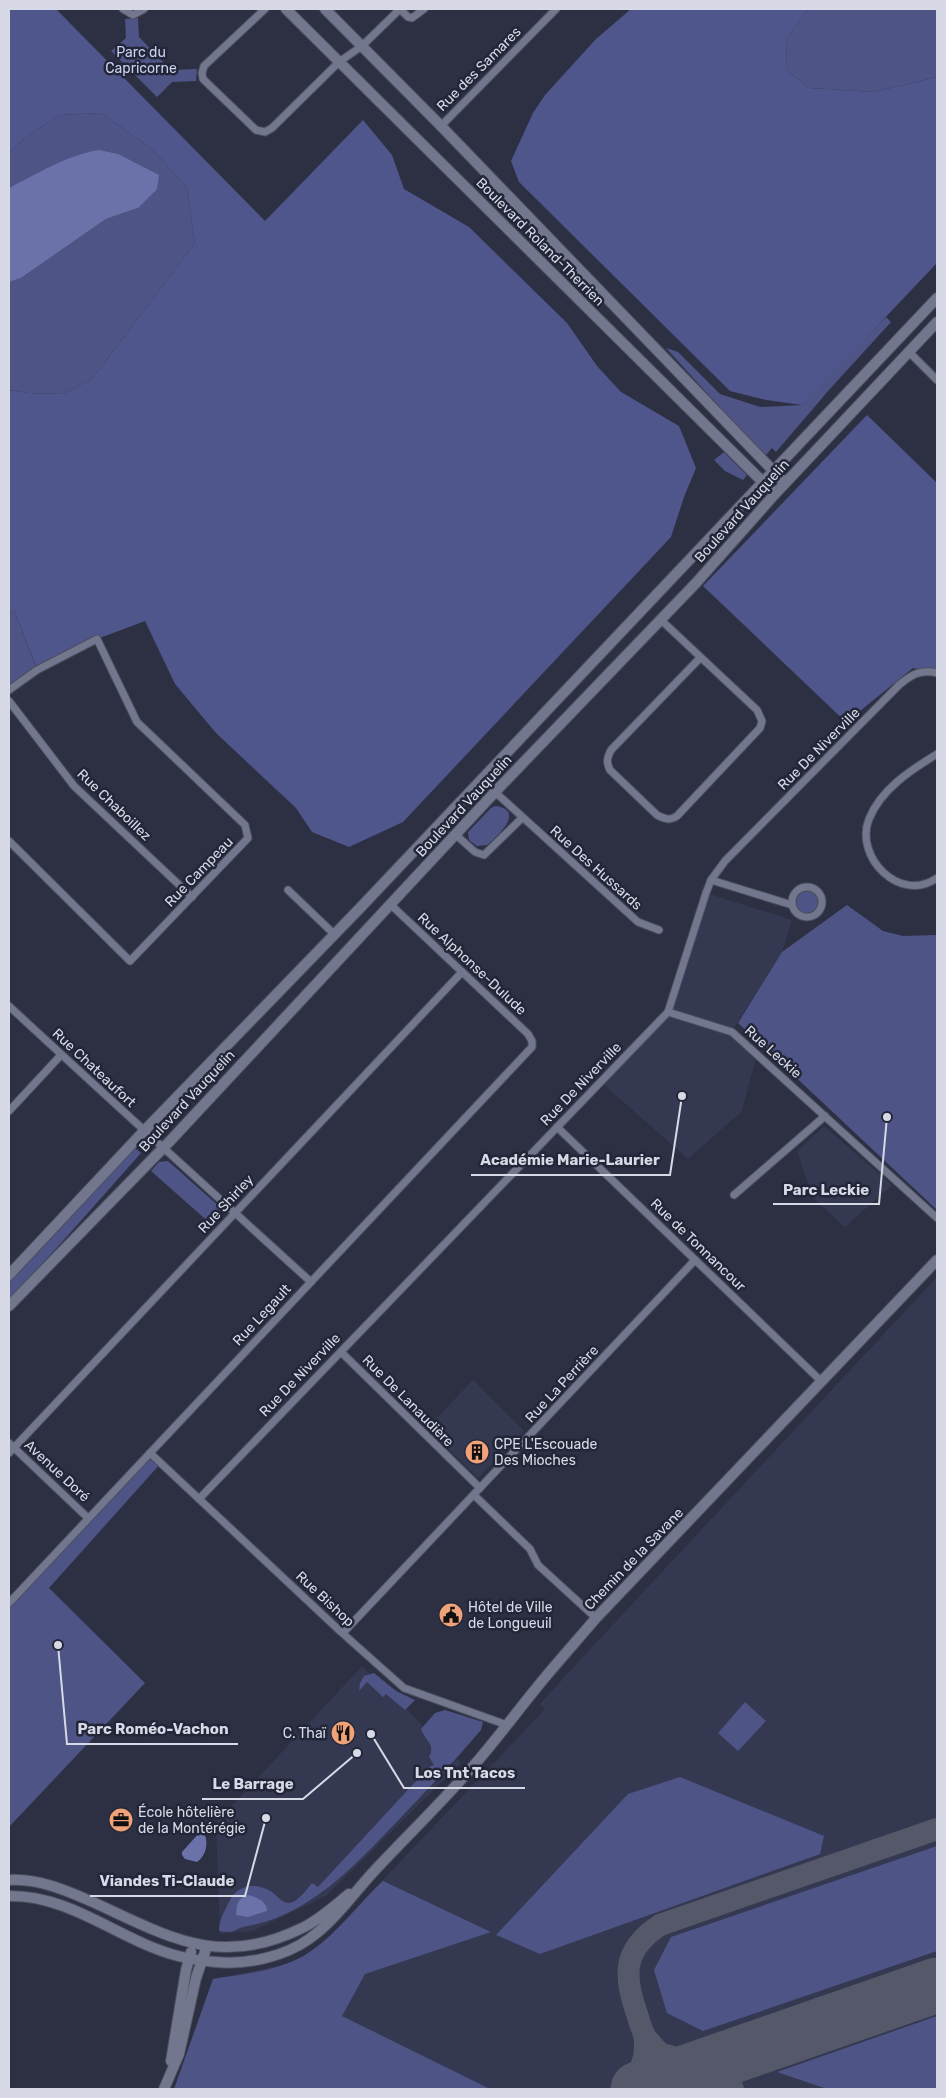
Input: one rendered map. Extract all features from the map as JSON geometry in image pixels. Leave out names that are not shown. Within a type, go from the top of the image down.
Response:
[{"type":"street","points":[[123,9],[134,15],[144,9]]},
{"type":"street","points":[[265,9],[204,66],[202,73],[203,78],[256,130],[265,132],[272,128],[339,62],[362,46],[400,9],[412,18],[424,9]]},
{"type":"street","name":"Boulevard Roland-Therrien","points":[[286,9],[774,494]]},
{"type":"street","name":"Boulevard Roland-Therrien","points":[[325,9],[441,126],[772,472],[785,483]]},
{"type":"street","name":"Rue des Samares","points":[[441,126],[556,9]]},
{"type":"street","name":"Boulevard Vauquelin","points":[[9,1275],[937,298]]},
{"type":"street","name":"Boulevard Vauquelin","points":[[9,1306],[164,1148],[390,904],[660,620],[774,494],[910,353],[937,322]]},
{"type":"street","points":[[910,353],[937,380]]},
{"type":"street","points":[[660,620],[757,710],[762,721],[760,728],[677,816],[672,819],[664,819],[657,815],[610,770],[606,763],[611,750],[700,658]]},
{"type":"street","name":"Rue Campeau","points":[[9,690],[37,670],[97,639],[137,722],[245,824],[248,838],[130,961],[9,841]]},
{"type":"street","name":"Rue De Niverville","points":[[198,1499],[668,1012],[683,961],[711,880],[725,861],[898,685],[920,671],[937,673]]},
{"type":"street","name":"Rue Chaboillez","points":[[9,701],[74,786],[192,897]]},
{"type":"street","points":[[937,754],[917,766],[891,787],[878,802],[869,819],[866,847],[875,864],[884,873],[898,882],[921,884],[937,878]]},
{"type":"street","name":"Rue Des Hussards","points":[[495,792],[638,922],[659,930]]},
{"type":"street","points":[[456,835],[475,852],[484,855],[522,818]]},
{"type":"street","points":[[711,880],[792,905],[798,915],[810,917],[820,911],[822,900],[816,890],[804,887],[795,894],[792,905]]},
{"type":"street","points":[[288,890],[334,934]]},
{"type":"street","name":"Rue Alphonse-Dulude","points":[[390,904],[531,1037],[533,1044]]},
{"type":"street","name":"Rue Shirley","points":[[10,1448],[146,1308],[234,1212],[462,972]]},
{"type":"street","name":"Rue Chateaufort","points":[[9,1006],[311,1282]]},
{"type":"street","name":"Rue Leckie","points":[[668,1012],[732,1032],[937,1218]]},
{"type":"street","name":"Rue Legault","points":[[9,1603],[530,1050],[533,1044]]},
{"type":"street","points":[[9,1111],[61,1055]]},
{"type":"street","points":[[734,1195],[825,1116]]},
{"type":"street","name":"Rue de Tonnancour","points":[[557,1128],[821,1381]]},
{"type":"street","name":"Rue La Perrière","points":[[343,1634],[695,1260]]},
{"type":"street","name":"Chemin de la Savane","points":[[9,1896],[23,1896],[64,1905],[136,1940],[170,1954],[202,1960],[229,1963],[249,1961],[288,1951],[308,1940],[325,1926],[347,1903],[360,1886],[468,1772],[596,1618],[937,1260]]},
{"type":"street","name":"Rue De Lanaudière","points":[[341,1352],[480,1488]]},
{"type":"street","name":"Avenue Doré","points":[[10,1448],[88,1518]]},
{"type":"street","name":"Rue Bishop","points":[[150,1452],[343,1634],[404,1688],[507,1725]]},
{"type":"street","points":[[474,1494],[530,1549],[538,1565],[596,1618]]},
{"type":"street","name":"Chemin de la Savane","points":[[9,1880],[23,1879],[64,1889],[183,1942],[230,1948],[248,1946],[301,1929],[360,1886]]},
{"type":"street","points":[[170,2072],[193,1944]]},
{"type":"street","points":[[164,2089],[178,2054],[207,1946]]},
{"type":"shaded area","points":[[9,9],[57,10],[265,221],[363,120],[392,155],[404,189],[469,227],[567,323],[597,366],[621,392],[679,426],[696,468],[671,537],[403,822],[349,847],[312,832],[296,808],[216,733],[175,684],[145,621],[97,639],[37,669],[14,610],[9,613],[9,390],[28,393],[63,394],[92,379],[195,243],[187,188],[151,148],[101,113],[59,115],[26,137],[9,153]]},
{"type":"shaded area","points":[[631,9],[808,9],[787,38],[786,69],[809,88],[874,92],[937,77],[937,263],[802,405],[766,400],[730,391],[519,182],[511,161],[533,113],[545,95],[596,39]]},
{"type":"shaded area","points":[[99,150],[118,154],[159,175],[157,189],[138,208],[106,219],[21,278],[9,282],[9,188],[75,156]]},
{"type":"shaded area","points":[[867,415],[937,483],[937,673],[913,668],[860,711],[849,725],[703,586]]},
{"type":"shaded area","points":[[706,893],[792,920],[782,952],[732,1031],[757,1054],[742,1111],[688,1159],[601,1082],[668,1012]]},
{"type":"shaded area","points":[[824,1126],[892,1185],[845,1227],[813,1198],[797,1151]]},
{"type":"shaded area","points":[[937,1277],[937,2089],[178,2089],[213,1979],[307,1960],[545,1709],[540,1704],[579,1661]]},
{"type":"shaded area","points":[[473,1380],[524,1431],[478,1478],[427,1428]]},
{"type":"shaded area","points":[[362,1666],[461,1763],[326,1896],[253,1931],[220,1934],[216,1823]]},
{"type":"shaded area","points":[[200,1832],[204,1833],[206,1841],[206,1849],[203,1856],[197,1862],[185,1859],[182,1852]]},
{"type":"shaded area","points":[[248,1895],[258,1898],[263,1902],[267,1911],[248,1917],[236,1915],[237,1905],[240,1900]]},
{"type":"green space","points":[[808,9],[937,9],[937,77],[874,92],[809,88],[786,69],[787,38]]},
{"type":"green space","name":"Parc du Capricorne","points":[[138,18],[139,37],[171,70],[197,69],[196,81],[172,82],[157,97],[111,51],[126,38],[125,19]]},
{"type":"green space","points":[[101,113],[151,148],[187,188],[195,243],[92,379],[63,394],[28,393],[9,390],[9,282],[21,278],[106,219],[138,208],[89,152],[9,188],[9,153],[26,137],[59,115]]},
{"type":"green space","points":[[886,317],[891,322],[776,452],[772,448],[766,455],[763,455],[666,348],[678,352],[720,394],[760,407],[802,405],[831,372]]},
{"type":"green space","points":[[724,452],[747,475],[743,480],[725,471],[714,460]]},
{"type":"green space","points":[[14,610],[37,670],[9,690],[9,613]]},
{"type":"green space","points":[[495,806],[504,808],[508,813],[507,824],[487,845],[477,846],[469,840],[468,832]]},
{"type":"green space","points":[[808,891],[813,892],[819,898],[819,908],[813,914],[808,915],[803,914],[797,908],[796,903],[797,898],[803,892]]},
{"type":"green space","points":[[847,905],[883,931],[903,936],[937,935],[937,1210],[738,1023],[782,952]]},
{"type":"green space","points":[[135,1148],[141,1153],[9,1299],[9,1282]]},
{"type":"green space","points":[[168,1161],[221,1208],[220,1217],[212,1225],[151,1171],[159,1162]]},
{"type":"green space","points":[[150,1453],[161,1463],[49,1588],[145,1683],[9,1827],[9,1606],[88,1518]]},
{"type":"green space","points":[[374,1673],[396,1691],[415,1700],[405,1710],[386,1694],[383,1697],[367,1682],[359,1691],[360,1683],[364,1676]]},
{"type":"green space","points":[[745,1702],[766,1721],[738,1751],[718,1733]]},
{"type":"green space","points":[[445,1710],[483,1722],[481,1730],[372,1848],[335,1882],[294,1910],[272,1920],[232,1931],[219,1931],[221,1920],[232,1896],[242,1888],[248,1886],[260,1887],[272,1892],[284,1902],[289,1903],[299,1898],[312,1883],[318,1887],[429,1767],[434,1765],[429,1757],[431,1746],[421,1729],[435,1713]]},
{"type":"green space","points":[[680,1777],[824,1836],[820,1854],[540,1954],[496,1935],[628,1794]]},
{"type":"green space","points":[[937,1846],[937,1951],[703,2031],[667,2013],[654,1970],[671,1937]]},
{"type":"green space","points":[[383,1881],[491,1932],[365,1974],[342,2016],[490,2089],[174,2089],[213,1979],[272,1968],[305,1955],[327,1939]]},
{"type":"green space","points":[[937,2016],[937,2089],[827,2089],[777,2072]]},
{"type":"taxiway","points":[[683,2073],[663,2056],[645,2036],[632,1997],[628,1973],[630,1963],[639,1943],[648,1934],[660,1925],[937,1829]]},
{"type":"taxiway","points":[[623,2089],[642,2065],[645,2050],[644,2034]]},
{"type":"taxiway","points":[[733,2089],[725,2081],[724,2068],[733,2058],[755,2048]]},
{"type":"taxiway","points":[[666,2055],[684,2061],[710,2064]]},
{"type":"runway","points":[[638,2089],[937,1985]]},
{"type":"place","name":"Académie Marie-Laurier","points":[[682,1096]]},
{"type":"place","name":"Parc Leckie","points":[[887,1117]]},
{"type":"place","name":"CPE L'Escouade Des Mioches","points":[[477,1452]]},
{"type":"place","name":"Hôtel de Ville de Longueuil","points":[[451,1615]]},
{"type":"place","name":"Parc Roméo-Vachon","points":[[58,1645]]},
{"type":"place","name":"C. Thaï","points":[[343,1733]]},
{"type":"place","name":"Los Tnt Tacos","points":[[371,1734]]},
{"type":"place","name":"Le Barrage","points":[[357,1753]]},
{"type":"place","name":"Viandes Ti-Claude","points":[[266,1818]]},
{"type":"place","name":"École hôtelière de la Montérégie","points":[[121,1820]]}]
